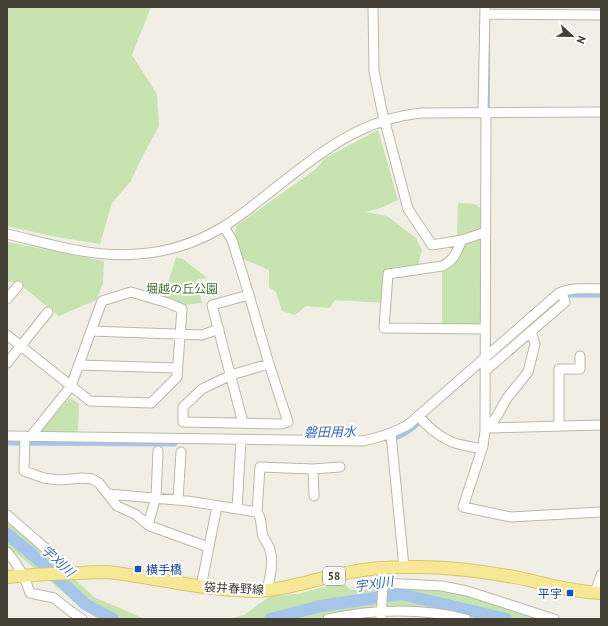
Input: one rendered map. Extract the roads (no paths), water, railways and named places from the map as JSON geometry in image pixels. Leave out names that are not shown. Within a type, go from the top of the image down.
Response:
[{"type":"main road","name":"袋井春野線","points":[[7,577],[105,572],[156,578],[201,587],[230,590],[267,590],[347,572],[404,567],[452,568],[492,574],[559,588],[598,593]]},
{"type":"street","points":[[373,7],[374,70],[384,120],[408,209],[432,245],[462,240],[486,232]]},
{"type":"street","points":[[601,15],[485,10],[485,371],[487,429],[463,507],[511,517],[601,512]]},
{"type":"street","points":[[7,234],[83,251],[111,255],[139,254],[164,250],[195,241],[238,218],[314,157],[343,139],[384,120],[406,114],[422,113],[601,112]]},
{"type":"street","points":[[224,226],[232,240],[288,422],[281,424],[183,422],[183,407],[202,389],[231,375],[269,364]]},
{"type":"street","points":[[462,240],[454,258],[449,263],[442,266],[388,274],[384,328],[485,329]]},
{"type":"street","points":[[7,299],[18,286]]},
{"type":"street","points":[[7,436],[26,439],[362,441],[391,434],[408,425],[554,297],[562,292],[575,289],[601,289]]},
{"type":"street","points":[[7,335],[20,346],[71,386],[90,401],[151,403],[177,377],[182,309],[168,303],[131,292],[102,301],[71,386],[26,439],[24,471],[44,478],[59,480],[83,478],[92,479],[99,483],[117,506],[135,514],[148,525],[208,547]]},
{"type":"street","points":[[485,371],[565,302],[562,292]]},
{"type":"street","points":[[244,423],[212,305],[249,295]]},
{"type":"street","points":[[7,363],[48,312]]},
{"type":"street","points":[[91,331],[180,333],[202,335],[219,329]]},
{"type":"street","points":[[487,429],[497,416],[507,398],[528,372],[535,344],[531,331]]},
{"type":"street","points":[[559,426],[559,369],[580,369],[580,356]]},
{"type":"street","points":[[79,365],[177,368]]},
{"type":"street","points":[[418,416],[433,431],[448,440],[458,444],[482,449]]},
{"type":"street","points":[[487,429],[600,425]]},
{"type":"street","points":[[391,434],[404,567]]},
{"type":"street","points":[[237,509],[241,440]]},
{"type":"street","points":[[148,525],[156,497],[158,451]]},
{"type":"street","points":[[178,500],[182,452]]},
{"type":"street","points":[[267,590],[272,564],[270,550],[263,535],[261,517],[257,512],[260,467],[313,469],[340,467]]},
{"type":"street","points":[[313,469],[314,496]]},
{"type":"street","points":[[108,494],[156,497],[257,512]]},
{"type":"street","points":[[201,587],[217,506]]},
{"type":"street","points":[[7,515],[70,573]]},
{"type":"street","points":[[7,552],[29,576],[30,594],[54,598],[82,619]]},
{"type":"street","points":[[381,614],[383,583],[382,568]]},
{"type":"street","points":[[598,593],[601,575]]},
{"type":"street","points":[[383,583],[442,586],[467,591],[554,619]]},
{"type":"street","points":[[328,619],[352,615],[415,611],[436,613],[466,619]]},
{"type":"waterway","points":[[489,42],[489,109]]},
{"type":"waterway","name":"磐田用水","points":[[562,297],[569,294],[601,294]]},
{"type":"waterway","points":[[490,338],[490,349]]},
{"type":"waterway","name":"磐田用水","points":[[388,439],[412,428],[424,417]]},
{"type":"waterway","name":"磐田用水","points":[[7,442],[174,443]]},
{"type":"waterway","name":"宇刈川","points":[[7,534],[40,561],[85,604],[113,619]]},
{"type":"waterway","name":"宇刈川","points":[[270,619],[321,606],[401,594],[506,619]]},
{"type":"place","name":"横手橋","points":[[138,569]]},
{"type":"place","name":"平宇","points":[[570,593]]},
{"type":"park label","name":"堀越の丘公園","points":[[182,288]]}]
